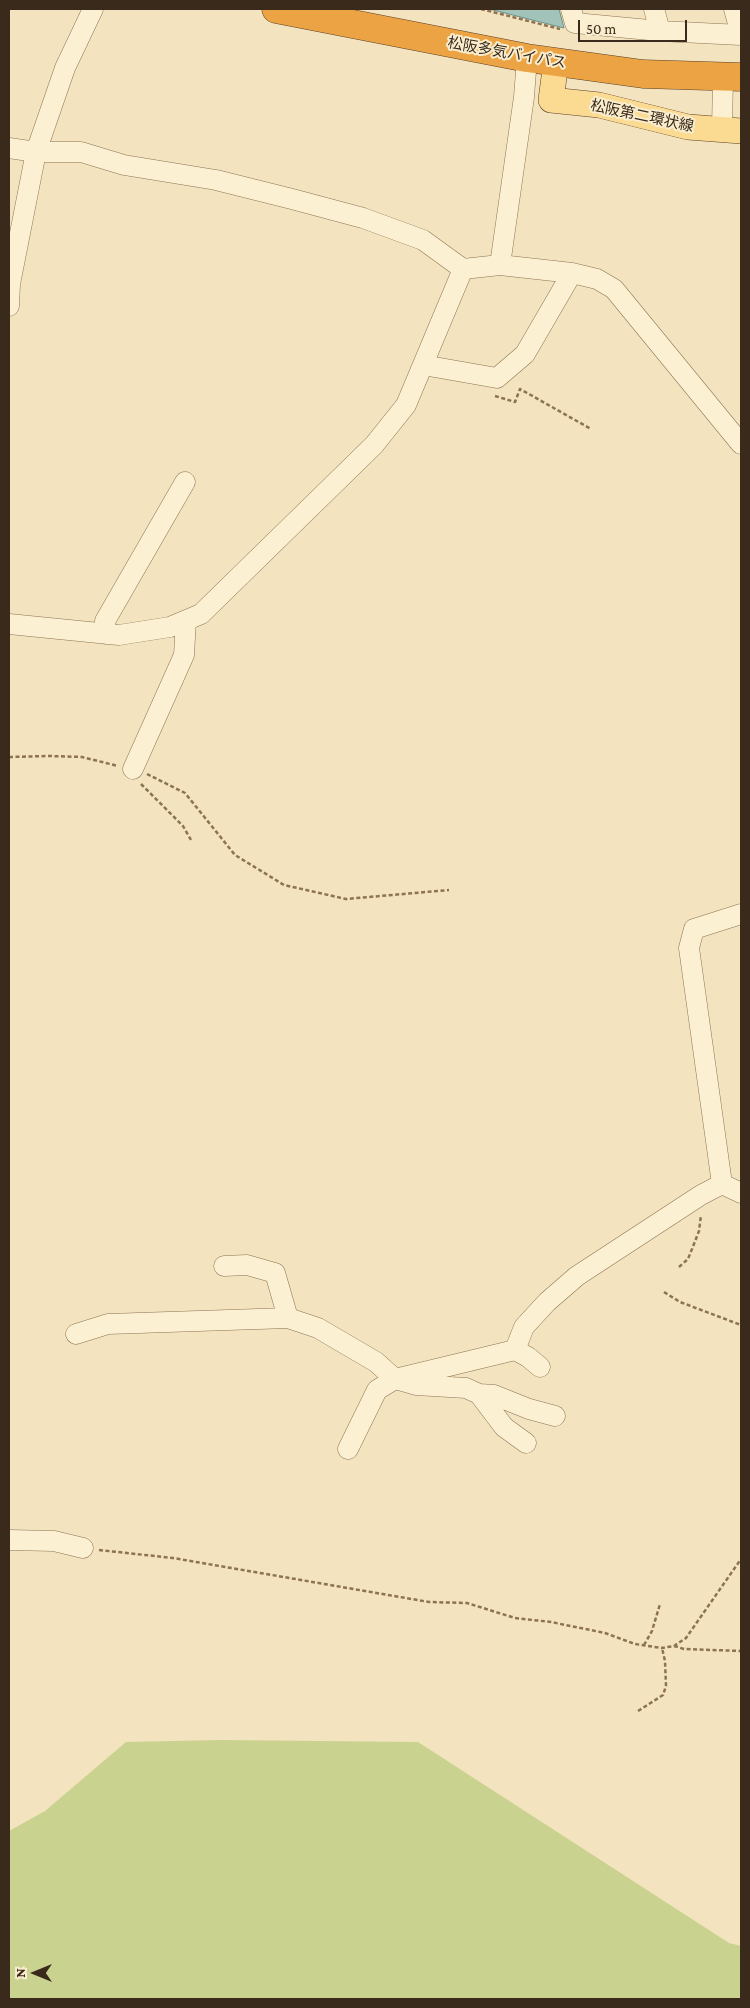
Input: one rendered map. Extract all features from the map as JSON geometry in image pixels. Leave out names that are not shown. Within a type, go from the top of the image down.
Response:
[{"type":"highway","name":"松阪多気バイパス","points":[[276,9],[527,58],[643,74],[732,77]]},
{"type":"main road","name":"松阪第二環状線","points":[[556,62],[551,100],[599,105],[688,127],[732,131]]},
{"type":"street","points":[[9,306],[10,284],[36,152],[66,68],[93,9]]},
{"type":"street","points":[[571,9],[575,23],[741,36],[734,9]]},
{"type":"street","points":[[654,9],[660,31]]},
{"type":"street","points":[[500,264],[524,98],[527,58]]},
{"type":"street","points":[[732,77],[732,131]]},
{"type":"street","points":[[9,148],[36,152],[81,152],[124,165],[216,180],[363,218],[423,240],[463,269],[500,264],[572,272],[597,279],[614,289],[741,444]]},
{"type":"street","points":[[9,624],[119,635],[170,626],[201,614],[374,445],[406,405],[463,269]]},
{"type":"street","points":[[423,365],[497,378],[524,354],[572,272]]},
{"type":"street","points":[[106,634],[105,622],[185,482]]},
{"type":"street","points":[[133,770],[184,655],[186,620]]},
{"type":"street","points":[[722,1184],[688,948],[694,929],[741,914]]},
{"type":"street","points":[[722,1184],[741,1193]]},
{"type":"street","points":[[515,1350],[524,1327],[547,1302],[577,1276],[701,1195],[722,1184]]},
{"type":"street","points":[[224,1266],[247,1264],[275,1273],[288,1318]]},
{"type":"street","points":[[76,1334],[108,1324],[288,1318],[318,1328],[376,1362],[396,1379],[416,1385],[466,1388],[479,1394],[494,1395],[529,1409],[555,1416]]},
{"type":"street","points":[[348,1449],[377,1390],[396,1379],[515,1350],[528,1356],[540,1367]]},
{"type":"street","points":[[479,1394],[504,1427],[526,1443]]},
{"type":"street","points":[[9,1540],[54,1541],[83,1548]]},
{"type":"path","points":[[481,9],[567,30]]},
{"type":"path","points":[[486,393],[515,402],[520,389],[591,429]]},
{"type":"path","points":[[9,757],[82,757],[133,770],[185,793],[235,855],[284,885],[346,899],[449,890]]},
{"type":"path","points":[[133,770],[139,782],[183,826],[191,840]]},
{"type":"path","points":[[679,1266],[688,1259],[699,1231],[701,1195]]},
{"type":"path","points":[[664,1292],[680,1302],[741,1325]]},
{"type":"path","points":[[83,1548],[173,1558],[429,1602],[467,1603],[515,1618],[551,1622],[605,1633],[644,1645],[662,1648],[674,1646],[686,1638],[741,1559]]},
{"type":"path","points":[[644,1645],[652,1631],[660,1604]]},
{"type":"path","points":[[674,1646],[684,1649],[741,1651]]},
{"type":"path","points":[[638,1711],[663,1695],[666,1686],[665,1662],[662,1648]]},
{"type":"green space","points":[[221,1740],[418,1742],[729,1943],[741,1946],[741,1999],[9,1999],[9,1831],[45,1811],[126,1742]]},
{"type":"water","points":[[489,9],[559,9],[564,28]]}]
